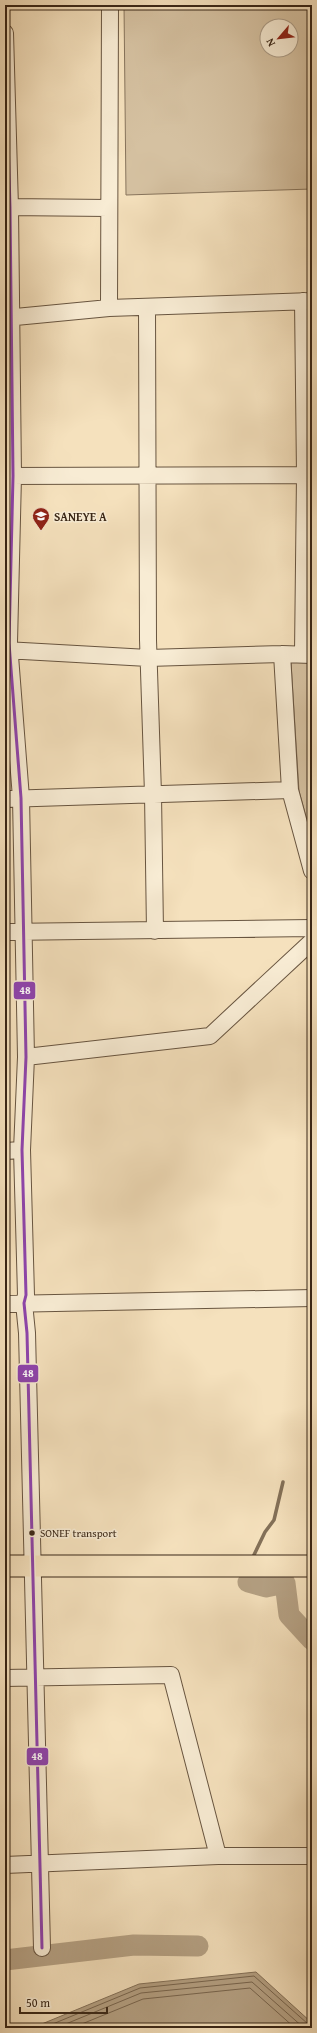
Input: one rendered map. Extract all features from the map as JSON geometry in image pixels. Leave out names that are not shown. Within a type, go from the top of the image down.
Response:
[{"type":"main road","points":[[5,1566],[312,1566]]},
{"type":"street","points":[[109,308],[110,5]]},
{"type":"street","points":[[5,33],[9,476],[7,650],[13,798],[23,931],[26,1057],[22,1150],[26,1295],[24,1303],[27,1333],[42,1948]]},
{"type":"street","points":[[7,208],[109,208]]},
{"type":"street","points":[[7,650],[148,658],[282,654],[307,655],[308,475],[307,301],[109,308],[8,318]]},
{"type":"street","points":[[147,307],[149,476],[148,658],[153,794],[155,931]]},
{"type":"street","points":[[9,476],[308,475]]},
{"type":"street","points":[[282,654],[290,790],[312,871]]},
{"type":"street","points":[[13,798],[290,790]]},
{"type":"street","points":[[5,932],[312,928]]},
{"type":"street","points":[[26,1057],[210,1036],[312,941]]},
{"type":"street","points":[[5,1151],[22,1150]]},
{"type":"street","points":[[5,1304],[312,1298]]},
{"type":"street","points":[[5,1678],[171,1675],[218,1856]]},
{"type":"street","points":[[5,1865],[218,1856],[312,1856]]},
{"type":"shaded area","points":[[124,5],[312,5],[312,189],[126,195]]},
{"type":"shaded area","points":[[291,662],[312,662],[312,839],[299,791]]},
{"type":"water","points":[[256,1972],[312,2023],[312,2028],[32,2028],[139,1984]]},
{"type":"waterway","points":[[252,1559],[265,1532],[274,1520],[283,1482]]},
{"type":"waterway","points":[[248,1582],[266,1587],[285,1583],[289,1615],[312,1640]]},
{"type":"waterway","points":[[5,1960],[134,1945],[198,1946]]},
{"type":"transit line","name":"48","points":[[5,33],[10,208],[13,476],[9,643],[21,798],[26,1057],[22,1150],[26,1295],[24,1303],[27,1333],[42,1948]]},
{"type":"place","name":"SANEYE A","points":[[41,531]]},
{"type":"place","name":"SONEF transport","points":[[32,1533]]}]
